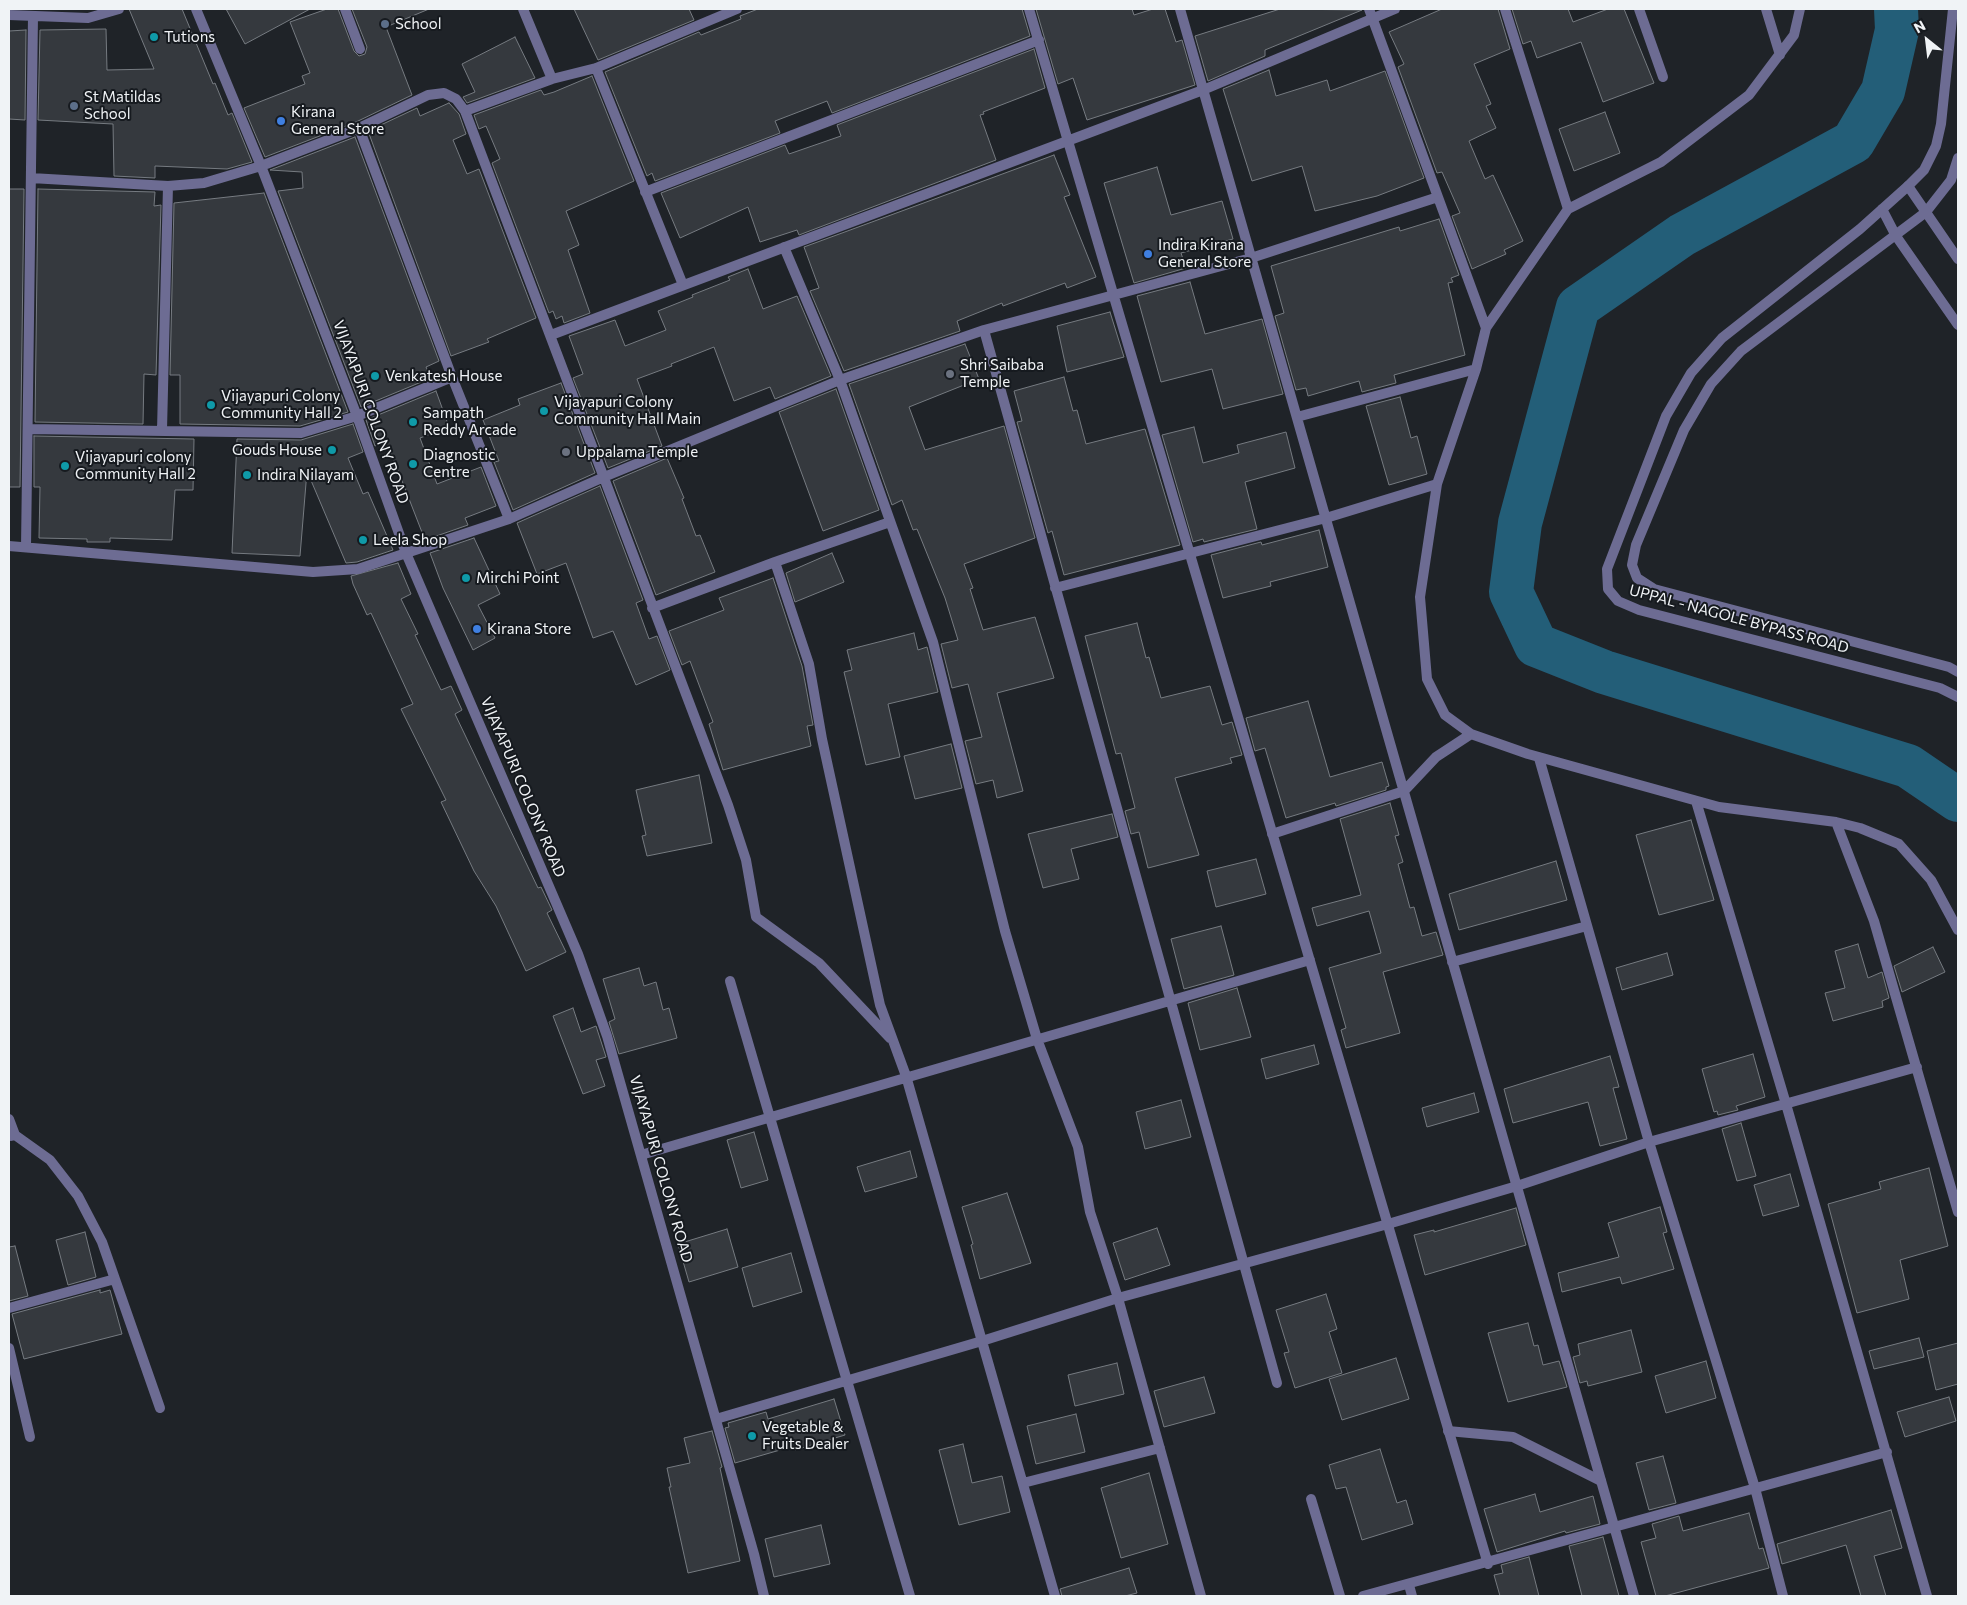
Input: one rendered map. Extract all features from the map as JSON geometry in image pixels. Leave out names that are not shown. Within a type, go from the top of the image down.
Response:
[{"type":"street","points":[[9,15],[88,18],[119,9]]},
{"type":"street","name":"VIJAYAPURI COLONY ROAD","points":[[196,9],[261,166],[357,416],[406,553],[578,954],[607,1036],[754,1554],[764,1596]]},
{"type":"street","points":[[345,9],[360,49]]},
{"type":"street","points":[[522,9],[552,80]]},
{"type":"street","points":[[466,111],[552,80],[596,68],[737,9]]},
{"type":"street","points":[[1029,9],[1488,1564]]},
{"type":"street","points":[[1180,9],[1634,1596]]},
{"type":"street","points":[[551,335],[1203,90],[1371,14],[1395,9]]},
{"type":"street","points":[[1505,9],[1568,209]]},
{"type":"street","points":[[1639,9],[1663,77]]},
{"type":"street","points":[[1766,9],[1780,55]]},
{"type":"street","points":[[1800,9],[1794,34],[1749,96],[1661,162],[1568,209],[1486,328],[1476,369],[1437,484],[1420,597],[1427,679],[1445,715],[1471,734],[1539,758],[1719,807],[1836,822],[1860,828],[1899,844],[1931,880],[1958,930]]},
{"type":"street","name":"UPPAL - NAGOLE BYPASS ROAD","points":[[1953,9],[1941,124],[1936,146],[1924,170],[1882,209],[1722,338],[1691,373],[1666,416],[1607,569],[1608,589],[1618,602],[1639,610],[1940,688],[1958,697]]},
{"type":"street","points":[[1371,14],[1486,328]]},
{"type":"street","points":[[26,548],[33,16]]},
{"type":"street","points":[[645,192],[1038,40]]},
{"type":"street","points":[[596,68],[683,285]]},
{"type":"street","points":[[31,178],[168,186],[204,183],[261,166],[358,128],[428,95],[444,93],[456,99],[466,111],[652,608],[728,805],[746,860],[756,917],[819,963],[893,1042]]},
{"type":"street","points":[[358,128],[452,378],[509,519]]},
{"type":"street","name":"UPPAL - NAGOLE BYPASS ROAD","points":[[1958,158],[1951,180],[1926,212],[1741,352],[1711,384],[1684,430],[1636,545],[1632,565],[1637,578],[1654,589],[1939,664],[1958,672]]},
{"type":"street","points":[[162,430],[168,186]]},
{"type":"street","points":[[1908,186],[1958,259]]},
{"type":"street","points":[[9,546],[313,572],[358,569],[509,519],[604,476],[840,380],[984,330],[1114,297],[1252,258],[1438,198]]},
{"type":"street","points":[[1882,209],[1896,236],[1958,325]]},
{"type":"street","points":[[784,247],[840,380],[933,642],[1005,931],[1037,1039],[1078,1147],[1090,1212],[1118,1298],[1201,1596]]},
{"type":"street","points":[[984,330],[1277,1383]]},
{"type":"street","points":[[1297,417],[1476,369]]},
{"type":"street","points":[[28,429],[301,433],[357,416],[452,378]]},
{"type":"street","points":[[1055,588],[1326,518],[1437,484]]},
{"type":"street","points":[[652,608],[890,522]]},
{"type":"street","points":[[775,562],[808,664],[822,739],[880,1004],[906,1076],[1055,1596]]},
{"type":"street","points":[[1272,834],[1404,792],[1436,757],[1471,734]]},
{"type":"street","points":[[1539,758],[1649,1142],[1755,1488],[1783,1596]]},
{"type":"street","points":[[1696,801],[1786,1104],[1927,1596]]},
{"type":"street","points":[[1836,822],[1874,921],[1958,1212]]},
{"type":"street","points":[[1452,962],[1587,926]]},
{"type":"street","points":[[641,1155],[906,1076],[1310,960]]},
{"type":"street","points":[[730,981],[910,1596]]},
{"type":"street","points":[[716,1419],[982,1341],[1118,1298],[1243,1265],[1516,1186],[1649,1142],[1917,1067]]},
{"type":"street","points":[[9,1119],[12,1136],[50,1160],[78,1196],[102,1242],[160,1408]]},
{"type":"street","points":[[9,1308],[115,1279]]},
{"type":"street","points":[[9,1348],[30,1437]]},
{"type":"street","points":[[1448,1431],[1513,1437],[1601,1480]]},
{"type":"street","points":[[1023,1483],[1160,1448]]},
{"type":"street","points":[[1363,1596],[1488,1564],[1614,1527],[1887,1452]]},
{"type":"street","points":[[1312,1499],[1340,1596]]},
{"type":"street","points":[[1409,1584],[1412,1596]]},
{"type":"building","points":[[129,9],[182,9],[213,84],[215,83],[228,115],[232,113],[252,162],[227,169],[155,166],[155,178],[114,176],[113,124],[38,120],[40,30],[106,29],[107,70],[154,69]]},
{"type":"building","points":[[226,9],[310,9],[245,44]]},
{"type":"building","points":[[327,9],[338,9],[354,51],[359,56],[365,54],[367,47],[352,9],[429,9],[386,27],[412,95],[356,122],[265,157],[244,108],[305,84],[302,76],[310,73],[290,22]]},
{"type":"building","points":[[574,9],[689,9],[694,20],[598,60]]},
{"type":"building","points":[[758,9],[1022,9],[1030,36],[832,113],[827,101],[775,121],[780,133],[655,181],[652,173],[647,176],[605,72],[699,32],[701,35],[741,19],[740,16]]},
{"type":"building","points":[[1036,9],[1132,9],[1134,15],[1153,9],[1165,9],[1176,42],[1182,40],[1195,85],[1087,120],[1073,78],[1058,84]]},
{"type":"building","points":[[1280,9],[1362,10],[1265,50],[1265,56],[1208,81],[1195,36]]},
{"type":"building","points":[[1442,9],[1498,9],[1510,49],[1474,64],[1491,104],[1486,106],[1496,128],[1469,141],[1485,179],[1493,175],[1523,241],[1504,250],[1506,254],[1472,269],[1452,216],[1460,213],[1442,172],[1437,173],[1398,67],[1404,64],[1389,32]]},
{"type":"building","points":[[1512,9],[1568,9],[1573,22],[1608,9],[1624,9],[1654,83],[1603,102],[1581,42],[1537,58],[1531,41],[1523,44]]},
{"type":"building","points":[[26,30],[25,120],[9,119],[9,31]]},
{"type":"building","points":[[515,37],[535,78],[467,103],[463,97],[475,92],[462,64]]},
{"type":"building","points":[[1034,49],[1045,88],[983,112],[984,114],[980,115],[996,160],[799,235],[797,230],[760,242],[748,207],[680,238],[661,193],[785,145],[789,154],[841,136],[837,125]]},
{"type":"building","points":[[1269,70],[1276,96],[1327,80],[1330,91],[1385,71],[1424,178],[1377,196],[1315,211],[1302,166],[1252,181],[1223,89]]},
{"type":"building","points":[[592,76],[634,181],[566,211],[579,245],[568,250],[590,313],[564,323],[562,316],[556,319],[553,311],[549,313],[492,163],[500,159],[486,126],[479,129],[474,115],[541,90],[544,95],[554,92]]},
{"type":"building","points":[[449,103],[459,114],[466,134],[453,140],[467,174],[479,169],[536,318],[487,339],[489,342],[451,356],[368,131],[417,108],[420,116]]},
{"type":"building","points":[[1605,112],[1620,153],[1574,171],[1559,129]]},
{"type":"building","points":[[355,137],[439,361],[426,367],[431,378],[361,407],[278,191],[303,188],[302,172],[270,170]]},
{"type":"building","points":[[1054,155],[1070,195],[1064,197],[1096,277],[1067,288],[1065,283],[1003,306],[1002,303],[957,321],[960,331],[844,371],[810,291],[819,288],[804,247]]},
{"type":"building","points":[[1157,167],[1171,215],[1222,201],[1233,239],[1181,253],[1186,268],[1134,283],[1104,183]]},
{"type":"building","points":[[9,189],[24,189],[20,487],[9,487]]},
{"type":"building","points":[[38,189],[155,192],[154,206],[161,205],[156,375],[144,374],[143,424],[35,422]]},
{"type":"building","points":[[264,193],[348,412],[300,426],[180,424],[180,375],[170,375],[174,203]]},
{"type":"building","points":[[1439,219],[1459,275],[1451,278],[1453,282],[1448,283],[1465,355],[1394,375],[1396,383],[1362,392],[1359,381],[1308,396],[1306,388],[1296,390],[1275,316],[1284,313],[1271,266],[1399,227],[1400,231]]},
{"type":"building","points":[[748,269],[763,309],[797,296],[831,376],[775,399],[770,387],[734,401],[714,347],[671,364],[672,366],[637,379],[662,446],[608,468],[573,378],[583,374],[569,336],[615,320],[625,346],[666,330],[658,311],[730,280],[728,277]]},
{"type":"building","points":[[1190,282],[1205,334],[1262,319],[1283,394],[1223,409],[1212,369],[1161,382],[1137,296]]},
{"type":"building","points":[[1110,312],[1124,357],[1067,372],[1057,326]]},
{"type":"building","points":[[965,344],[979,379],[909,407],[925,450],[1004,426],[1035,538],[964,564],[973,588],[970,589],[983,630],[1035,617],[1054,678],[997,693],[1023,791],[997,798],[993,780],[976,784],[965,741],[982,737],[968,684],[952,688],[941,644],[958,640],[945,598],[917,529],[913,530],[902,500],[892,505],[849,384]]},
{"type":"building","points":[[1064,377],[1073,411],[1077,410],[1086,444],[1145,429],[1180,545],[1064,575],[1052,531],[1048,533],[1017,422],[1022,421],[1014,391]]},
{"type":"building","points":[[561,383],[595,473],[513,510],[494,462],[499,461],[483,420],[520,405],[518,399]]},
{"type":"building","points":[[836,389],[879,510],[823,531],[779,412]]},
{"type":"building","points":[[436,391],[449,427],[420,438],[437,484],[481,467],[496,506],[465,518],[468,525],[425,540],[390,450],[388,450],[385,442],[375,446],[366,420]]},
{"type":"building","points":[[1400,397],[1411,438],[1417,436],[1427,474],[1389,485],[1366,406]]},
{"type":"building","points":[[353,424],[363,452],[348,458],[363,494],[368,492],[393,550],[357,562],[346,563],[307,471],[300,556],[232,553],[237,439],[301,440]]},
{"type":"building","points":[[1194,427],[1203,463],[1239,453],[1237,445],[1286,432],[1295,468],[1245,482],[1257,529],[1204,542],[1203,539],[1193,542],[1162,435]]},
{"type":"building","points":[[34,436],[194,439],[193,490],[175,490],[172,540],[110,538],[110,542],[87,542],[87,539],[39,538],[40,487],[34,487]]},
{"type":"building","points":[[667,458],[684,498],[682,499],[696,536],[700,535],[715,572],[656,595],[613,481]]},
{"type":"building","points":[[600,486],[643,600],[636,603],[649,639],[657,636],[670,670],[636,685],[613,631],[593,638],[566,563],[537,574],[517,523]]},
{"type":"building","points":[[1319,530],[1328,567],[1270,582],[1271,586],[1223,598],[1211,555],[1261,542],[1262,545]]},
{"type":"building","name":"Mirchi Point","points":[[474,538],[500,594],[478,605],[495,638],[473,650],[443,588],[430,553]]},
{"type":"building","points":[[832,553],[844,582],[795,602],[786,573]]},
{"type":"building","points":[[398,563],[411,594],[401,599],[418,634],[415,635],[441,690],[451,686],[462,710],[455,714],[538,888],[541,887],[552,910],[547,913],[566,952],[526,971],[496,906],[474,871],[441,802],[446,800],[401,709],[413,704],[371,613],[367,615],[353,584],[351,576]]},
{"type":"building","points":[[773,578],[802,666],[813,725],[807,726],[811,746],[723,770],[709,724],[713,722],[690,661],[682,665],[669,631],[724,610],[719,598]]},
{"type":"building","points":[[1137,623],[1146,658],[1149,657],[1161,698],[1210,686],[1222,725],[1232,722],[1242,755],[1230,758],[1232,763],[1175,778],[1199,855],[1148,868],[1139,832],[1131,834],[1125,811],[1135,808],[1121,753],[1116,754],[1085,636]]},
{"type":"building","points":[[914,633],[918,650],[927,647],[938,692],[888,704],[900,757],[866,765],[844,672],[852,670],[847,650]]},
{"type":"building","points":[[1308,701],[1330,777],[1382,762],[1389,786],[1386,787],[1386,790],[1336,806],[1335,803],[1286,818],[1265,748],[1255,751],[1246,718]]},
{"type":"building","points":[[951,744],[962,788],[915,799],[904,756]]},
{"type":"building","points":[[699,775],[712,843],[647,856],[642,836],[646,835],[636,790]]},
{"type":"building","points":[[1390,803],[1399,835],[1395,836],[1403,862],[1398,864],[1410,908],[1414,907],[1422,936],[1436,932],[1443,955],[1383,972],[1400,1033],[1346,1048],[1341,1030],[1346,1028],[1329,968],[1381,953],[1369,911],[1317,926],[1312,908],[1361,895],[1340,819]]},
{"type":"building","points":[[1112,814],[1118,837],[1071,849],[1079,879],[1043,888],[1028,834]]},
{"type":"building","points":[[1691,820],[1714,900],[1659,915],[1636,835]]},
{"type":"building","points":[[1256,859],[1266,894],[1216,907],[1207,871]]},
{"type":"building","points":[[1556,861],[1567,900],[1459,930],[1449,894]]},
{"type":"building","points":[[1221,926],[1234,975],[1184,989],[1171,939]]},
{"type":"building","points":[[1858,944],[1868,978],[1882,972],[1889,998],[1882,1001],[1883,1007],[1833,1021],[1825,993],[1845,988],[1835,951]]},
{"type":"building","points":[[1933,947],[1945,972],[1902,992],[1894,966]]},
{"type":"building","points":[[1667,953],[1673,975],[1622,990],[1616,968]]},
{"type":"building","points":[[639,968],[644,986],[656,982],[663,1010],[669,1008],[677,1038],[619,1054],[609,1022],[615,1019],[603,979]]},
{"type":"building","points":[[1237,988],[1251,1037],[1200,1050],[1188,1003]]},
{"type":"building","points":[[573,1008],[581,1032],[596,1026],[606,1057],[596,1060],[605,1086],[583,1094],[553,1016]]},
{"type":"building","points":[[1314,1045],[1319,1064],[1266,1079],[1261,1059]]},
{"type":"building","points":[[1753,1054],[1765,1097],[1736,1106],[1738,1110],[1718,1115],[1717,1111],[1714,1112],[1702,1069]]},
{"type":"building","points":[[1610,1056],[1619,1087],[1613,1088],[1627,1139],[1600,1146],[1588,1102],[1513,1123],[1504,1089]]},
{"type":"building","points":[[1474,1093],[1479,1112],[1427,1127],[1422,1108]]},
{"type":"building","points":[[1181,1100],[1191,1137],[1145,1149],[1136,1112]]},
{"type":"building","points":[[1741,1123],[1756,1176],[1737,1181],[1722,1129]]},
{"type":"building","points":[[754,1132],[768,1180],[741,1188],[727,1140]]},
{"type":"building","points":[[910,1151],[917,1177],[865,1192],[857,1167]]},
{"type":"building","points":[[1929,1168],[1948,1246],[1900,1260],[1909,1299],[1857,1313],[1828,1204],[1881,1189],[1879,1182]]},
{"type":"building","points":[[1790,1174],[1799,1206],[1763,1216],[1754,1185]]},
{"type":"building","points":[[1007,1193],[1031,1263],[980,1279],[971,1245],[973,1244],[962,1207]]},
{"type":"building","points":[[1660,1207],[1667,1232],[1663,1233],[1674,1269],[1622,1284],[1620,1277],[1562,1292],[1558,1273],[1619,1257],[1608,1223]]},
{"type":"building","points":[[1516,1208],[1526,1245],[1425,1275],[1414,1235],[1434,1230],[1434,1232]]},
{"type":"building","points":[[1157,1228],[1170,1265],[1125,1280],[1113,1243]]},
{"type":"building","points":[[727,1229],[738,1267],[689,1282],[678,1244]]},
{"type":"building","points":[[85,1232],[96,1277],[68,1285],[56,1240]]},
{"type":"building","points":[[15,1246],[28,1296],[9,1301],[9,1247]]},
{"type":"building","points":[[791,1253],[802,1292],[753,1307],[742,1268]]},
{"type":"building","points":[[100,1290],[100,1293],[110,1290],[122,1334],[24,1359],[12,1314]]},
{"type":"building","points":[[1326,1294],[1337,1329],[1329,1332],[1342,1373],[1295,1388],[1284,1353],[1289,1352],[1276,1310]]},
{"type":"building","points":[[1528,1323],[1534,1346],[1538,1345],[1543,1365],[1559,1361],[1567,1387],[1508,1402],[1488,1333]]},
{"type":"building","points":[[1631,1330],[1642,1372],[1588,1386],[1587,1381],[1580,1383],[1573,1357],[1580,1355],[1578,1344]]},
{"type":"building","points":[[1919,1338],[1924,1357],[1874,1369],[1869,1351]]},
{"type":"building","points":[[1958,1343],[1958,1384],[1936,1390],[1927,1351]]},
{"type":"building","points":[[1396,1358],[1409,1399],[1342,1420],[1329,1379]]},
{"type":"building","points":[[1706,1361],[1716,1398],[1666,1413],[1655,1376]]},
{"type":"building","points":[[1117,1363],[1124,1394],[1075,1406],[1068,1375]]},
{"type":"building","points":[[1204,1377],[1215,1413],[1164,1427],[1154,1391]]},
{"type":"building","points":[[1949,1397],[1956,1421],[1905,1437],[1897,1412]]},
{"type":"building","points":[[834,1399],[845,1435],[795,1450],[794,1446],[735,1463],[725,1428],[729,1427],[728,1423],[766,1412],[768,1419]]},
{"type":"building","points":[[1076,1414],[1085,1452],[1036,1464],[1027,1426]]},
{"type":"building","points":[[712,1431],[722,1467],[720,1468],[740,1561],[688,1573],[669,1487],[671,1487],[667,1468],[690,1463],[684,1438]]},
{"type":"building","points":[[963,1444],[972,1483],[1002,1476],[1010,1512],[959,1525],[939,1450]]},
{"type":"building","points":[[1380,1449],[1397,1503],[1406,1500],[1413,1524],[1362,1540],[1346,1487],[1336,1489],[1329,1465]]},
{"type":"building","points":[[1663,1456],[1676,1503],[1649,1510],[1636,1463]]},
{"type":"building","points":[[1149,1473],[1168,1544],[1121,1558],[1101,1488]]},
{"type":"building","points":[[1535,1494],[1540,1512],[1593,1496],[1600,1524],[1566,1533],[1565,1531],[1497,1552],[1484,1509]]},
{"type":"building","points":[[1891,1510],[1902,1548],[1874,1556],[1886,1596],[1861,1596],[1846,1545],[1782,1564],[1777,1544]]},
{"type":"building","points":[[1749,1513],[1759,1549],[1763,1548],[1769,1568],[1665,1596],[1656,1596],[1641,1542],[1656,1538],[1652,1524],[1679,1516],[1683,1531]]},
{"type":"building","points":[[821,1525],[830,1564],[774,1577],[765,1539]]},
{"type":"building","points":[[1603,1537],[1619,1596],[1582,1596],[1569,1546]]},
{"type":"building","points":[[1529,1557],[1539,1596],[1500,1596],[1494,1575],[1503,1573],[1501,1565]]},
{"type":"building","points":[[1129,1568],[1137,1593],[1125,1596],[1062,1596],[1060,1589]]},
{"type":"waterway","points":[[1896,9],[1897,30],[1883,91],[1853,142],[1682,235],[1578,307],[1520,523],[1511,592],[1536,645],[1604,672],[1908,766],[1958,800]]},
{"type":"place","name":"School","points":[[385,24]]},
{"type":"place","name":"Tutions","points":[[154,37]]},
{"type":"place","name":"St Matildas School","points":[[74,106]]},
{"type":"place","name":"Kirana General Store","points":[[281,121]]},
{"type":"place","name":"Indira Kirana General Store","points":[[1148,254]]},
{"type":"place","name":"Shri Saibaba Temple","points":[[950,374]]},
{"type":"place","name":"Venkatesh House","points":[[375,376]]},
{"type":"place","name":"Vijayapuri Colony Community Hall 2","points":[[211,405]]},
{"type":"place","name":"Vijayapuri Colony Community Hall Main","points":[[544,411]]},
{"type":"place","name":"Sampath Reddy Arcade","points":[[413,422]]},
{"type":"place","name":"Gouds House","points":[[332,450]]},
{"type":"place","name":"Uppalama Temple","points":[[566,452]]},
{"type":"place","name":"Diagnostic Centre","points":[[413,464]]},
{"type":"place","name":"Vijayapuri colony Community Hall 2","points":[[65,466]]},
{"type":"place","name":"Indira Nilayam","points":[[247,475]]},
{"type":"place","name":"Leela Shop","points":[[363,540]]},
{"type":"place","name":"Mirchi Point","points":[[466,578]]},
{"type":"place","name":"Kirana Store","points":[[477,629]]},
{"type":"place","name":"Vegetable & Fruits Dealer","points":[[752,1436]]}]
